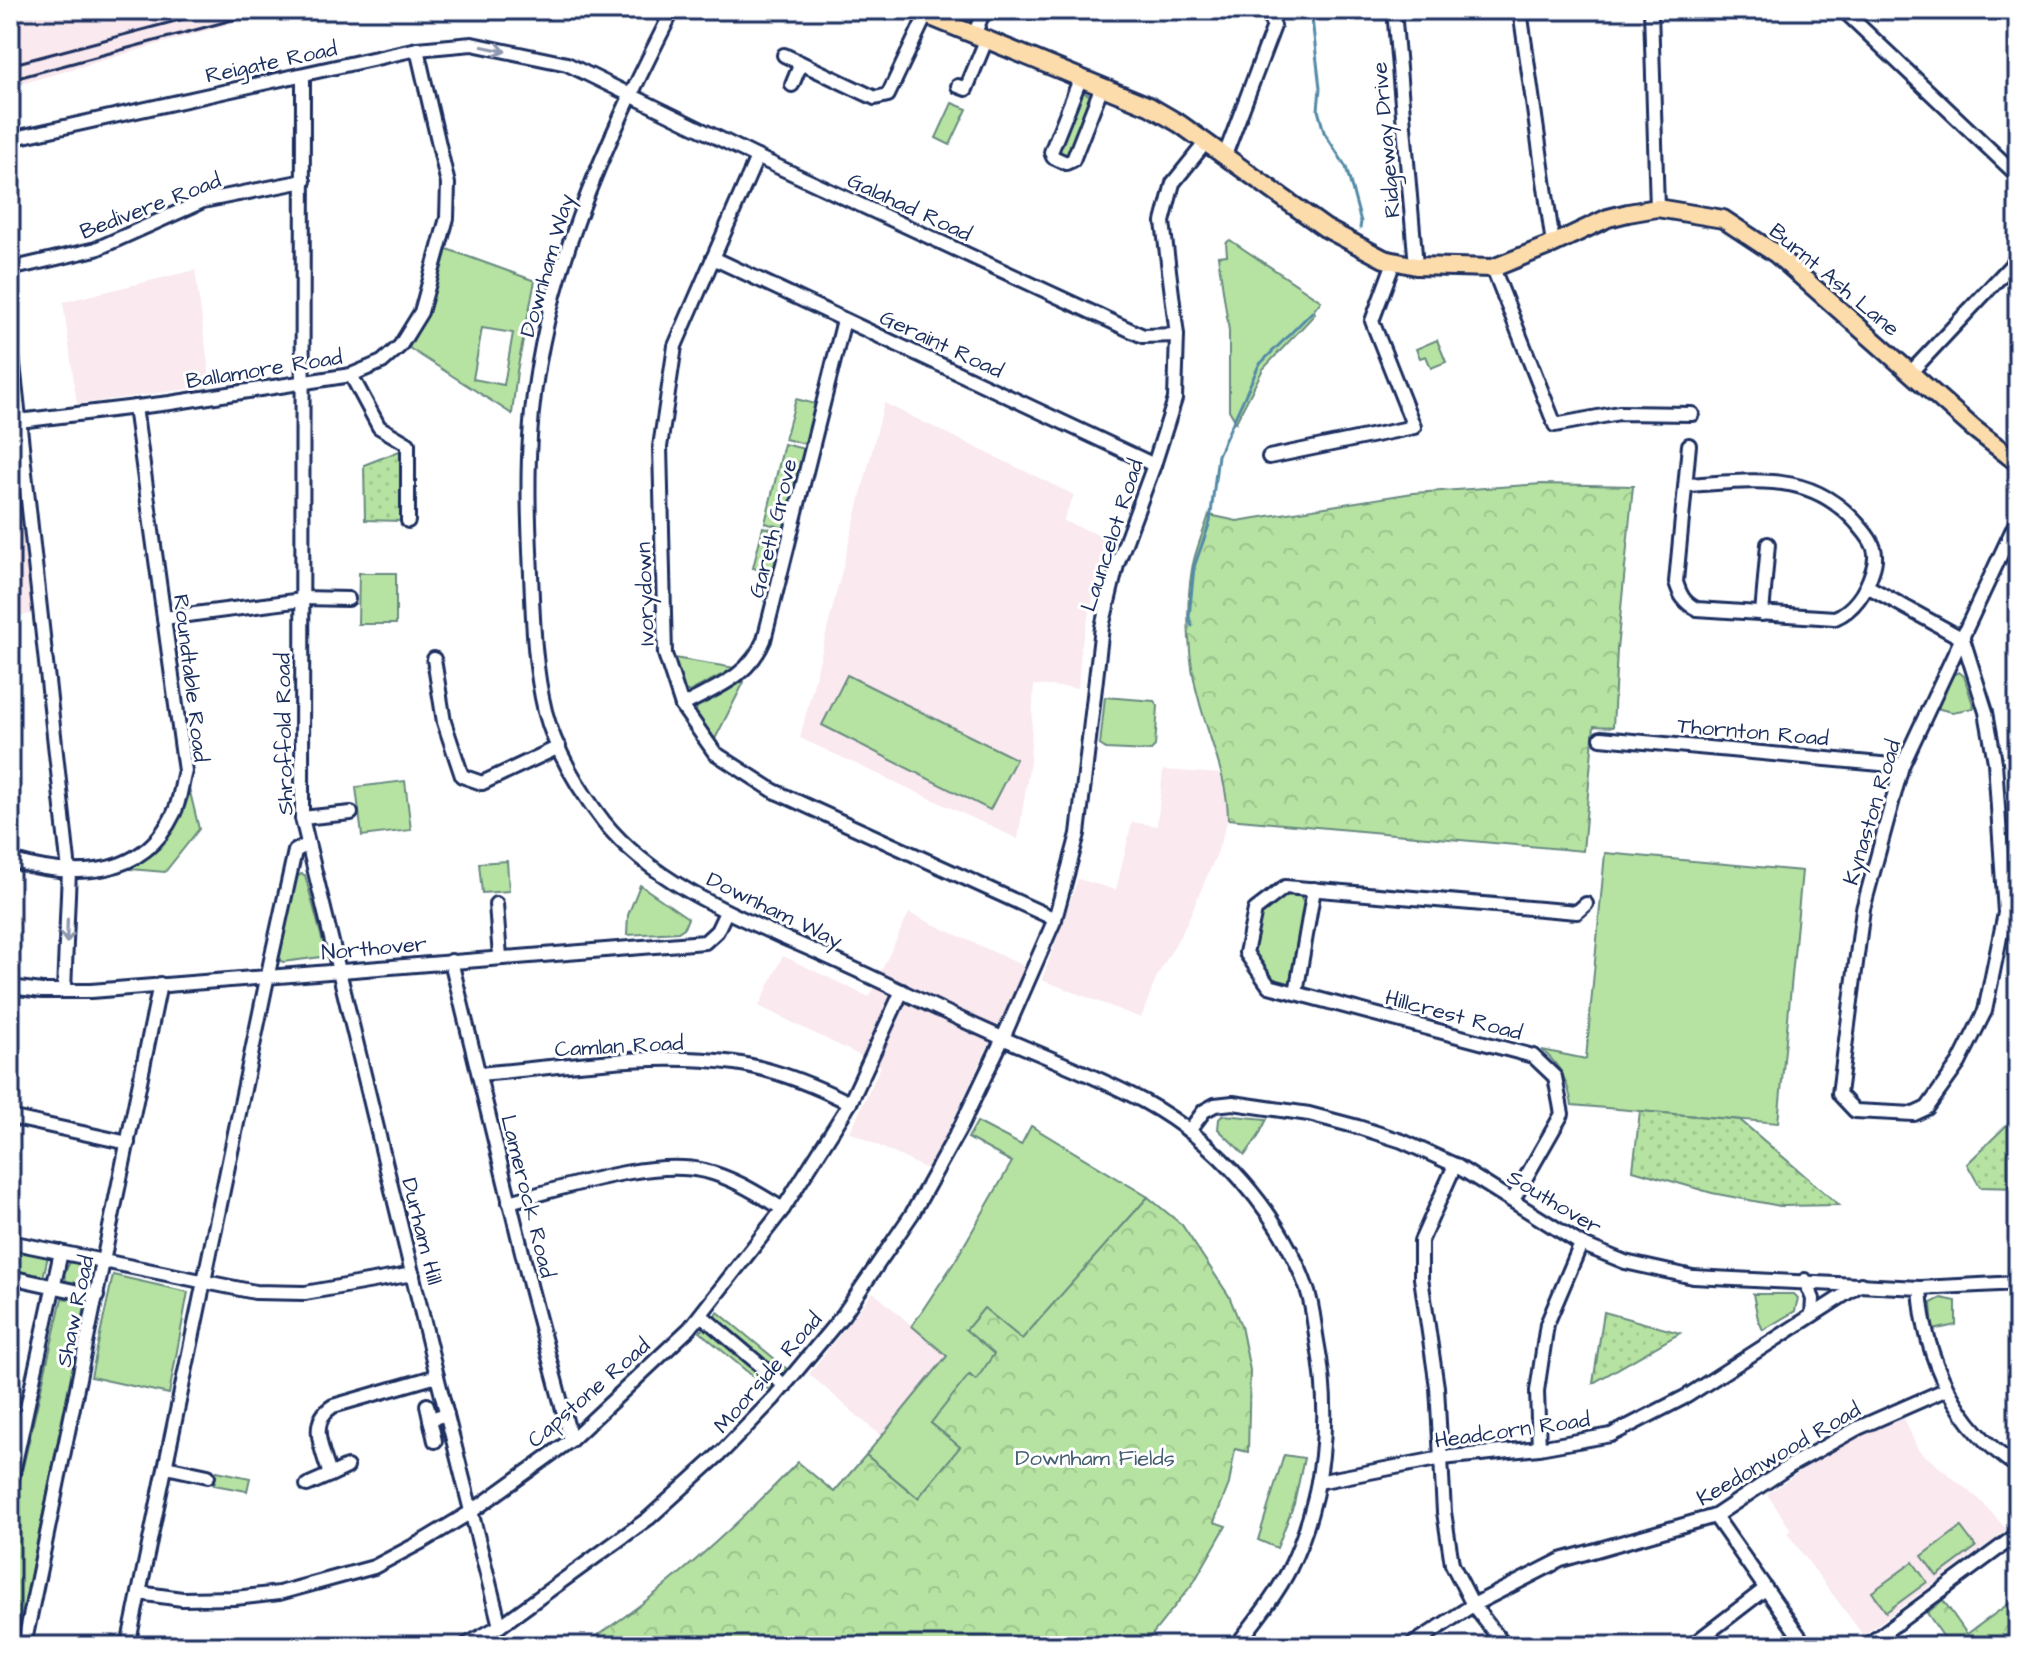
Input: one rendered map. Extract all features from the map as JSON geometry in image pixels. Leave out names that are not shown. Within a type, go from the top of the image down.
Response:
[{"type":"main road","name":"Burnt Ash Lane","points":[[920,12],[1149,106],[1225,155],[1325,228],[1358,247],[1394,262],[1416,266],[1493,268],[1608,218],[1657,208],[1723,219],[1776,254],[1973,428],[2018,463]]},
{"type":"street","name":"Downham Way","points":[[673,10],[594,174],[547,318],[529,438],[528,492],[534,646],[544,709],[559,747],[583,792],[615,835],[650,865],[726,912],[1142,1100],[1189,1131],[1233,1171],[1254,1196],[1286,1244],[1307,1286],[1325,1399],[1324,1449],[1302,1538],[1288,1571],[1236,1646]]},
{"type":"street","points":[[966,89],[981,36],[984,10]]},
{"type":"street","points":[[1225,155],[1274,26],[1265,10]]},
{"type":"street","name":"Ridgeway Drive","points":[[1394,10],[1416,266]]},
{"type":"street","points":[[1520,10],[1553,244]]},
{"type":"street","points":[[1651,10],[1657,208]]},
{"type":"street","points":[[1843,10],[2018,176]]},
{"type":"street","points":[[784,55],[875,98],[888,100],[920,12]]},
{"type":"street","name":"Reigate Road","points":[[10,139],[417,49],[472,44],[567,64],[630,96]]},
{"type":"street","name":"Ballamore Road","points":[[15,421],[135,407],[351,375],[382,362],[400,346],[411,330],[429,287],[447,218],[448,184],[417,49]]},
{"type":"street","points":[[792,85],[801,63]]},
{"type":"street","name":"Shroffold Road","points":[[128,1646],[295,851],[308,844],[302,818],[303,75]]},
{"type":"street","points":[[1081,77],[1051,152],[1053,157],[1066,163],[1073,160],[1102,86]]},
{"type":"street","name":"Galahad Road","points":[[630,96],[1143,336],[1177,335]]},
{"type":"street","name":"Launcelot Road","points":[[1003,1038],[1055,919],[1078,834],[1102,627],[1117,565],[1175,399],[1177,335],[1163,222],[1173,183],[1206,142]]},
{"type":"street","name":"Ivorydown","points":[[757,157],[675,346],[660,447],[665,654],[682,706],[715,753],[774,791],[1055,919]]},
{"type":"street","name":"Bedivere Road","points":[[10,269],[96,249],[203,201],[304,181]]},
{"type":"street","name":"Geraint Road","points":[[713,258],[1154,465]]},
{"type":"street","points":[[1911,372],[2018,258]]},
{"type":"street","points":[[1269,457],[1414,427],[1372,321],[1394,262]]},
{"type":"street","points":[[1493,268],[1555,425],[1619,413],[1692,414]]},
{"type":"street","name":"Gareth Grove","points":[[682,706],[744,672],[757,658],[768,627],[844,320]]},
{"type":"street","points":[[10,337],[15,421],[69,871],[64,991]]},
{"type":"street","points":[[351,375],[379,427],[408,444],[408,521]]},
{"type":"street","name":"Roundtable Road","points":[[10,860],[40,869],[109,869],[140,853],[161,834],[175,812],[185,771],[135,407]]},
{"type":"street","points":[[1687,485],[1764,480],[1813,489],[1829,496],[1854,519],[1874,545],[1877,554],[1867,586],[1850,610],[1835,618],[1689,606],[1676,582],[1689,445]]},
{"type":"street","name":"Kynaston Road","points":[[1963,639],[1986,712],[1995,762],[2005,913],[1985,1011],[1959,1063],[1927,1108],[1914,1114],[1855,1111],[1839,1094],[1863,909],[1902,766],[1963,639],[2013,540],[2018,518]]},
{"type":"street","points":[[1762,614],[1768,544]]},
{"type":"street","points":[[1867,586],[1963,639]]},
{"type":"street","points":[[164,618],[302,599],[348,599]]},
{"type":"street","points":[[434,659],[444,722],[462,776],[482,783],[559,747]]},
{"type":"street","name":"Thornton Road","points":[[1601,738],[1902,766]]},
{"type":"street","points":[[302,818],[351,813]]},
{"type":"street","name":"Durham Hill","points":[[308,844],[500,1626]]},
{"type":"street","name":"Hillcrest Road","points":[[1513,1200],[1562,1114],[1555,1077],[1533,1056],[1269,986],[1246,953],[1255,910],[1285,887],[1577,912],[1586,904]]},
{"type":"street","points":[[1296,993],[1314,889]]},
{"type":"street","points":[[496,904],[500,957]]},
{"type":"street","name":"Northover","points":[[10,987],[64,991],[705,942],[717,931],[726,912]]},
{"type":"street","name":"Lamerock Road","points":[[451,961],[571,1440]]},
{"type":"street","name":"Shaw Road","points":[[24,1646],[160,984]]},
{"type":"street","name":"Capstone Road","points":[[139,1593],[182,1599],[235,1598],[303,1587],[374,1567],[471,1512],[571,1440],[701,1315],[783,1209],[850,1103],[902,991]]},
{"type":"street","name":"Moorside Road","points":[[464,1646],[500,1626],[649,1518],[724,1450],[785,1386],[843,1315],[912,1214],[961,1126],[1003,1038]]},
{"type":"street","name":"Camlan Road","points":[[479,1074],[666,1058],[736,1063],[783,1075],[850,1103]]},
{"type":"street","name":"Southover","points":[[1189,1131],[1204,1111],[1215,1105],[1233,1103],[1309,1114],[1373,1132],[1402,1141],[1455,1165],[1581,1244],[1625,1262],[1693,1277],[1805,1280],[1920,1288],[2018,1283]]},
{"type":"street","points":[[10,1117],[128,1143]]},
{"type":"street","points":[[1455,1165],[1421,1241],[1421,1278],[1431,1336],[1444,1512],[1452,1564],[1473,1605],[1505,1646]]},
{"type":"street","points":[[509,1202],[591,1181],[664,1167],[703,1170],[734,1180],[783,1209]]},
{"type":"street","points":[[10,1242],[255,1292],[305,1293],[413,1274]]},
{"type":"street","points":[[1539,1448],[1537,1391],[1547,1324],[1581,1244]]},
{"type":"street","points":[[10,1486],[61,1252]]},
{"type":"street","points":[[10,1277],[97,1296]]},
{"type":"street","points":[[1805,1280],[1813,1299],[1812,1315]]},
{"type":"street","name":"Headcorn Road","points":[[1318,1482],[1442,1458],[1539,1448],[1611,1435],[1687,1396],[1862,1283]]},
{"type":"street","points":[[1920,1288],[1925,1328],[1947,1389],[1973,1428],[2018,1467]]},
{"type":"street","points":[[701,1315],[785,1386]]},
{"type":"street","points":[[330,1475],[318,1436],[318,1421],[323,1412],[333,1406],[437,1376]]},
{"type":"street","name":"Keedonwood Road","points":[[1410,1646],[1473,1605],[1561,1560],[1715,1516],[1793,1464],[1858,1428],[1947,1389]]},
{"type":"street","points":[[427,1405],[435,1441]]},
{"type":"street","points":[[430,1419],[447,1414]]},
{"type":"street","points":[[166,1467],[208,1476]]},
{"type":"street","points":[[307,1485],[347,1467]]},
{"type":"street","points":[[1715,1516],[1806,1646]]},
{"type":"street","points":[[1866,1646],[2018,1534]]},
{"type":"street","points":[[1691,1646],[1765,1589]]},
{"type":"shaded area","points":[[10,10],[278,10],[10,87]]},
{"type":"shaded area","points":[[195,270],[211,386],[77,404],[63,302]]},
{"type":"shaded area","points":[[884,403],[1074,495],[1063,521],[1108,538],[1081,647],[1078,688],[1034,685],[1030,762],[1018,839],[800,738]]},
{"type":"shaded area","points":[[22,507],[37,613],[10,617],[10,509]]},
{"type":"shaded area","points":[[1163,770],[1220,774],[1228,805],[1228,819],[1185,927],[1157,976],[1141,1018],[1042,980],[1078,879],[1116,890],[1132,822],[1157,826]]},
{"type":"shaded area","points":[[909,913],[1026,967],[929,1170],[850,1132],[881,1066],[759,1006],[783,956],[869,997]]},
{"type":"shaded area","points":[[873,1292],[969,1375],[866,1455],[881,1436],[809,1374]]},
{"type":"shaded area","points":[[1904,1418],[1918,1450],[1980,1500],[2007,1530],[1863,1635],[1787,1533],[1791,1530],[1767,1494],[1831,1450]]},
{"type":"green space","points":[[1080,91],[1092,96],[1068,159],[1056,154]]},
{"type":"green space","points":[[952,103],[967,109],[950,145],[936,138]]},
{"type":"green space","points":[[1230,240],[1321,301],[1314,310],[1315,314],[1263,369],[1236,422],[1229,410],[1229,331],[1218,256],[1227,255],[1226,243]]},
{"type":"green space","points":[[447,249],[535,281],[517,371],[512,414],[409,348],[427,312]],"holes":[[[482,328],[513,333],[504,385],[473,379]]]},
{"type":"green space","points":[[1437,340],[1446,362],[1431,368],[1426,356],[1420,358],[1416,349]]},
{"type":"green space","points":[[796,399],[815,404],[805,444],[785,439]]},
{"type":"green space","points":[[784,444],[804,449],[784,528],[765,523]]},
{"type":"green space","points":[[402,450],[401,521],[365,520],[364,465]]},
{"type":"green space","points":[[1542,484],[1633,486],[1613,727],[1594,726],[1583,851],[1228,819],[1222,775],[1196,688],[1189,637],[1192,569],[1209,515],[1237,521],[1413,493]]},
{"type":"green space","points":[[763,527],[783,532],[773,573],[753,568]]},
{"type":"green space","points":[[359,573],[396,573],[396,624],[358,624]]},
{"type":"green space","points":[[674,658],[735,668],[689,692],[683,689]]},
{"type":"green space","points":[[1959,672],[1964,676],[1974,708],[1952,712],[1940,709],[1938,707],[1952,675]]},
{"type":"green space","points":[[847,675],[1016,759],[990,810],[822,725]]},
{"type":"green space","points":[[743,681],[715,739],[696,712],[697,706]]},
{"type":"green space","points":[[1105,697],[1154,701],[1158,706],[1155,746],[1150,751],[1106,749],[1100,745]]},
{"type":"green space","points":[[405,781],[411,830],[362,836],[356,787]]},
{"type":"green space","points":[[190,792],[199,829],[165,872],[130,869],[168,836]]},
{"type":"green space","points":[[1605,853],[1802,871],[1778,1123],[1572,1105],[1563,1075],[1542,1050],[1586,1059]]},
{"type":"green space","points":[[507,861],[509,891],[482,893],[479,863]]},
{"type":"green space","points":[[305,875],[325,950],[321,957],[283,962],[279,960],[296,878]]},
{"type":"green space","points":[[640,885],[688,918],[684,928],[678,932],[627,935],[628,915]]},
{"type":"green space","points":[[1288,893],[1300,895],[1305,905],[1291,986],[1273,983],[1252,952],[1261,913]]},
{"type":"green space","points":[[1640,1111],[1740,1120],[1839,1205],[1780,1206],[1712,1193],[1633,1170]]},
{"type":"green space","points":[[2018,1114],[2018,1188],[1980,1187],[1967,1164]]},
{"type":"green space","points":[[1223,1115],[1267,1119],[1245,1155],[1218,1129],[1219,1119]]},
{"type":"green space","points":[[977,1122],[1021,1145],[1031,1126],[1148,1197],[1022,1340],[966,1330],[995,1354],[976,1381],[970,1375],[931,1423],[961,1447],[918,1498],[866,1455],[947,1356],[912,1326],[955,1261],[1012,1162],[968,1138]]},
{"type":"green space","name":"Downham Fields","points":[[1148,1197],[1182,1225],[1229,1296],[1241,1326],[1250,1370],[1248,1452],[1235,1449],[1229,1484],[1214,1522],[1226,1526],[1194,1582],[1143,1646],[581,1646],[611,1627],[695,1561],[798,1462],[834,1492],[866,1455],[918,1498],[960,1447],[931,1423],[969,1375],[976,1380],[994,1354],[966,1330],[984,1308],[1022,1339]]},
{"type":"green space","points":[[10,1248],[48,1256],[43,1278],[10,1271]]},
{"type":"green space","points":[[70,1262],[97,1267],[93,1287],[66,1281],[64,1274]]},
{"type":"green space","points":[[113,1275],[188,1292],[169,1394],[91,1377]]},
{"type":"green space","points":[[1753,1294],[1794,1294],[1798,1298],[1795,1311],[1763,1330]]},
{"type":"green space","points":[[62,1298],[86,1302],[16,1646],[10,1646],[10,1523]]},
{"type":"green space","points":[[1941,1298],[1956,1301],[1956,1325],[1933,1330],[1931,1303]]},
{"type":"green space","points":[[718,1312],[787,1369],[781,1376],[712,1319]]},
{"type":"green space","points":[[1604,1312],[1680,1333],[1593,1383]]},
{"type":"green space","points":[[706,1325],[774,1383],[769,1390],[700,1332]]},
{"type":"green space","points":[[1284,1455],[1304,1458],[1294,1504],[1277,1548],[1258,1540]]},
{"type":"green space","points":[[217,1471],[250,1478],[247,1491],[214,1485]]},
{"type":"green space","points":[[1961,1527],[1976,1547],[1937,1576],[1922,1556]]},
{"type":"green space","points":[[1913,1562],[1927,1582],[1886,1612],[1872,1592]]},
{"type":"green space","points":[[2018,1597],[2018,1646],[1950,1646],[1927,1613],[1943,1600],[1967,1634]]},
{"type":"waterway","points":[[1311,10],[1320,88],[1318,110],[1324,132],[1346,167],[1360,228]]},
{"type":"waterway","points":[[1192,626],[1189,617],[1194,567],[1210,522],[1218,455],[1259,365],[1312,312]]},
{"type":"railway","points":[[10,65],[217,10]]},
{"type":"railway","points":[[10,80],[269,10]]},
{"type":"railway","points":[[2007,10],[2018,21]]}]
